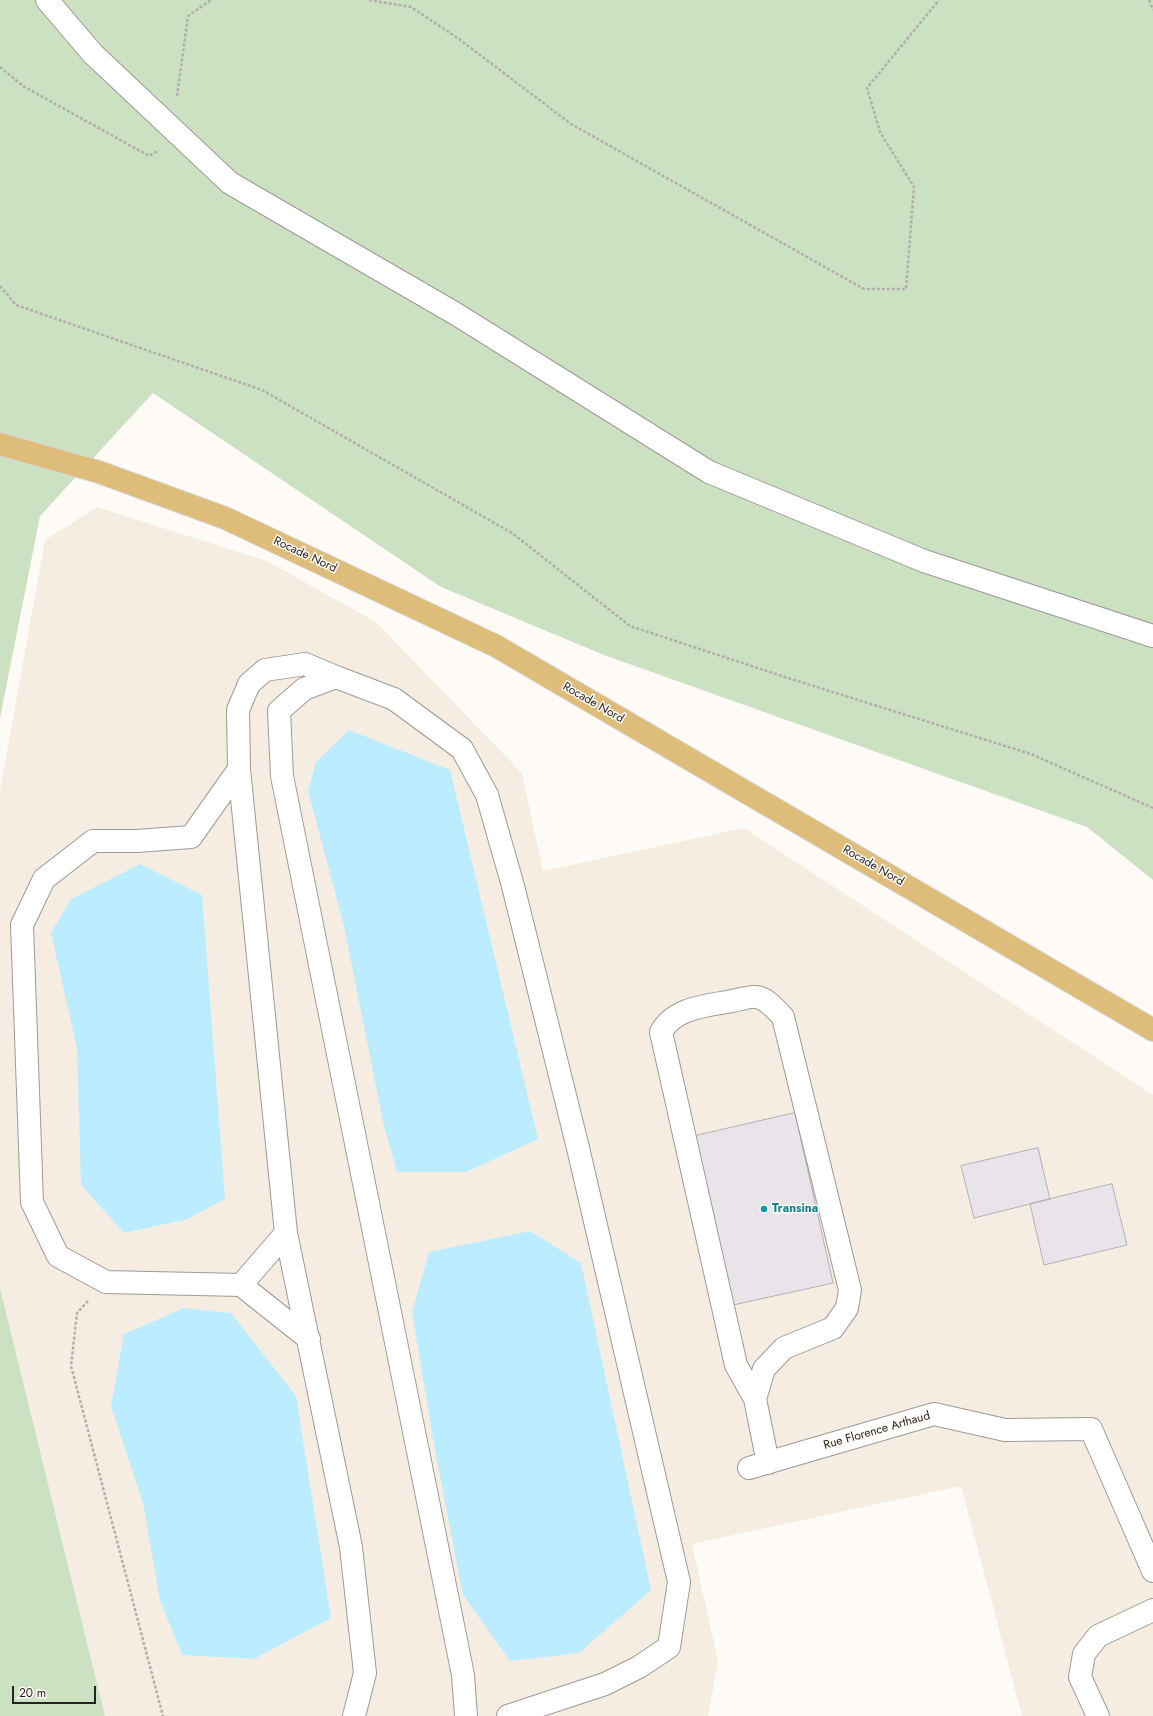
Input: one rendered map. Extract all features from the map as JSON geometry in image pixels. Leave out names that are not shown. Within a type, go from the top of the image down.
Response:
[{"type":"main road","name":"Rocade Nord","points":[[0,444],[99,472],[225,518],[496,646],[1153,1030]]},
{"type":"street","points":[[47,0],[93,54],[230,183],[456,314],[709,472],[924,561],[1153,636]]},
{"type":"street","points":[[354,1716],[365,1673],[351,1547],[286,1233],[239,769],[238,710],[249,684],[265,670],[305,664],[394,699],[462,749],[487,795],[513,886],[578,1148],[679,1582],[669,1647],[639,1667],[605,1684],[508,1716]]},
{"type":"street","points":[[336,677],[304,689],[279,711],[282,776],[463,1675],[466,1716]]},
{"type":"street","points":[[239,769],[191,837],[136,841],[93,841],[44,879],[22,925],[32,1202],[58,1256],[106,1282],[240,1285],[309,1339]]},
{"type":"street","points":[[757,997],[768,1002],[783,1017],[850,1290],[847,1308],[834,1328],[784,1348],[764,1369],[755,1399],[736,1365],[661,1032],[664,1026],[675,1017],[691,1009],[757,997]]},
{"type":"street","points":[[240,1285],[286,1233]]},
{"type":"street","name":"Rue Florence Arthaud","points":[[755,1399],[759,1465],[934,1414],[1004,1430],[1091,1429],[1153,1571]]},
{"type":"street","points":[[1098,1716],[1080,1677],[1084,1654],[1098,1636],[1153,1610]]},
{"type":"path","points":[[0,67],[23,86],[149,156],[181,137],[177,95],[188,16],[211,0]]},
{"type":"path","points":[[369,0],[411,6],[459,39],[571,124],[864,289],[906,289],[914,187],[880,132],[867,88],[940,0]]},
{"type":"path","points":[[1149,0],[1153,10]]},
{"type":"path","points":[[0,286],[16,305],[262,390],[512,534],[630,626],[799,682],[1031,754],[1153,808]]},
{"type":"path","points":[[106,1282],[77,1313],[71,1366],[163,1716]]},
{"type":"shaded area","points":[[97,507],[267,561],[376,622],[522,773],[543,871],[744,828],[1153,1095],[1153,1716],[1022,1716],[961,1486],[692,1544],[718,1661],[708,1716],[105,1716],[0,1288],[0,791],[45,540]]},
{"type":"green space","points":[[0,0],[1153,0],[1153,880],[1087,827],[604,655],[441,587],[153,393],[40,516],[0,718]]},
{"type":"green space","points":[[0,1288],[105,1716],[0,1716]]},
{"type":"water","points":[[349,730],[450,770],[538,1139],[466,1172],[397,1172],[384,1126],[344,926],[308,791],[316,762]]},
{"type":"water","points":[[140,864],[202,895],[225,1199],[188,1219],[124,1233],[81,1185],[77,1049],[51,933],[71,899]]},
{"type":"water","points":[[530,1231],[581,1263],[651,1590],[579,1653],[510,1661],[463,1595],[435,1450],[412,1312],[429,1252]]},
{"type":"water","points":[[184,1308],[231,1313],[296,1396],[331,1618],[254,1659],[182,1655],[160,1600],[143,1503],[111,1406],[124,1334]]},
{"type":"building","name":"Transina","points":[[795,1113],[833,1283],[733,1305],[695,1136]]},
{"type":"building","points":[[1038,1148],[1050,1199],[974,1218],[961,1166]]},
{"type":"building","points":[[1112,1184],[1127,1245],[1044,1265],[1030,1204]]},
{"type":"place","name":"Transina","points":[[764,1209]]}]
